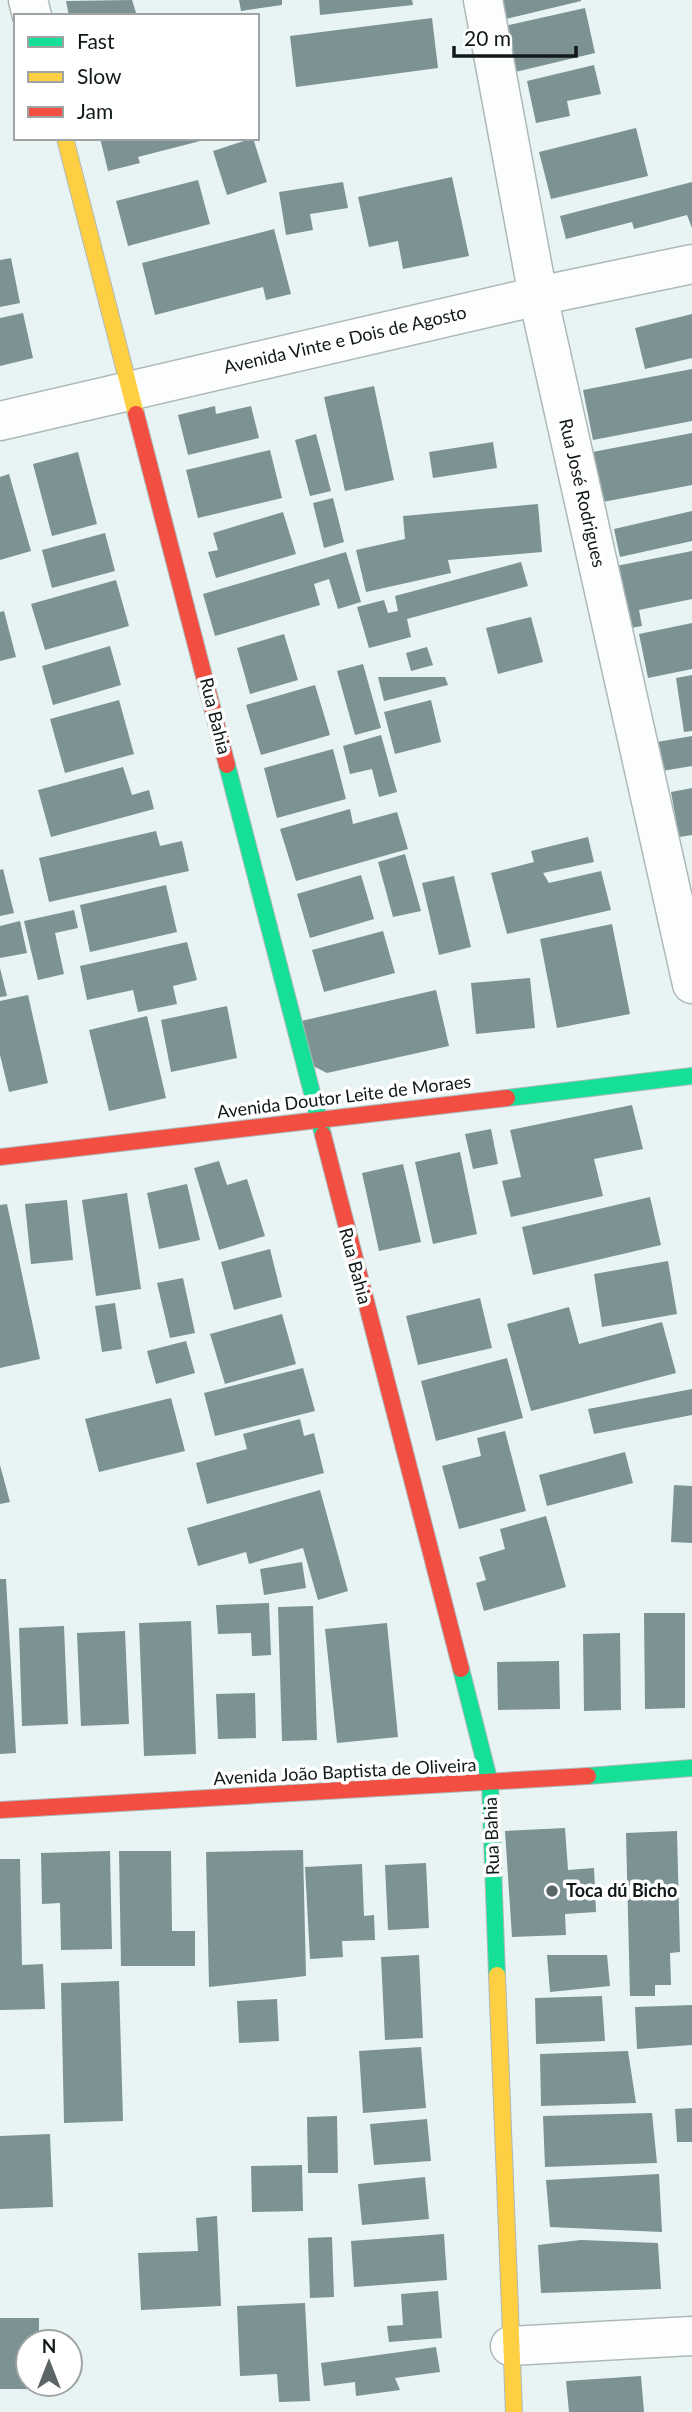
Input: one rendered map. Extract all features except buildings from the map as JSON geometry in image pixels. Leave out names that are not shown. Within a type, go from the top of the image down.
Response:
[{"type":"street","name":"Rua José Rodrigues","points":[[483,0],[538,296],[692,984]]},
{"type":"street","name":"Rua Bahia","points":[[66,140],[490,1783],[514,2412]]},
{"type":"street","name":"Avenida Vinte e Dois de Agosto","points":[[0,421],[538,296],[692,264]]},
{"type":"street","name":"Avenida Doutor Leite de Moraes","points":[[0,1157],[692,1076]]},
{"type":"street","name":"Avenida João Baptista de Oliveira","points":[[0,1810],[490,1783],[692,1768]]},
{"type":"street","points":[[510,2346],[692,2336]]},
{"type":"traffic: fast","points":[[227,765],[323,1135]]},
{"type":"traffic: fast","points":[[507,1098],[692,1076]]},
{"type":"traffic: fast","points":[[461,1669],[490,1783],[497,1975]]},
{"type":"traffic: fast","points":[[588,1776],[692,1768]]},
{"type":"traffic: slow","points":[[66,140],[136,414]]},
{"type":"traffic: slow","points":[[497,1975],[514,2412]]},
{"type":"traffic: jam","points":[[136,414],[227,765]]},
{"type":"traffic: jam","points":[[0,1157],[507,1098]]},
{"type":"traffic: jam","points":[[323,1135],[461,1669]]},
{"type":"traffic: jam","points":[[0,1810],[588,1776]]},
{"type":"place","name":"Toca dú Bicho","points":[[552,1891]]}]
